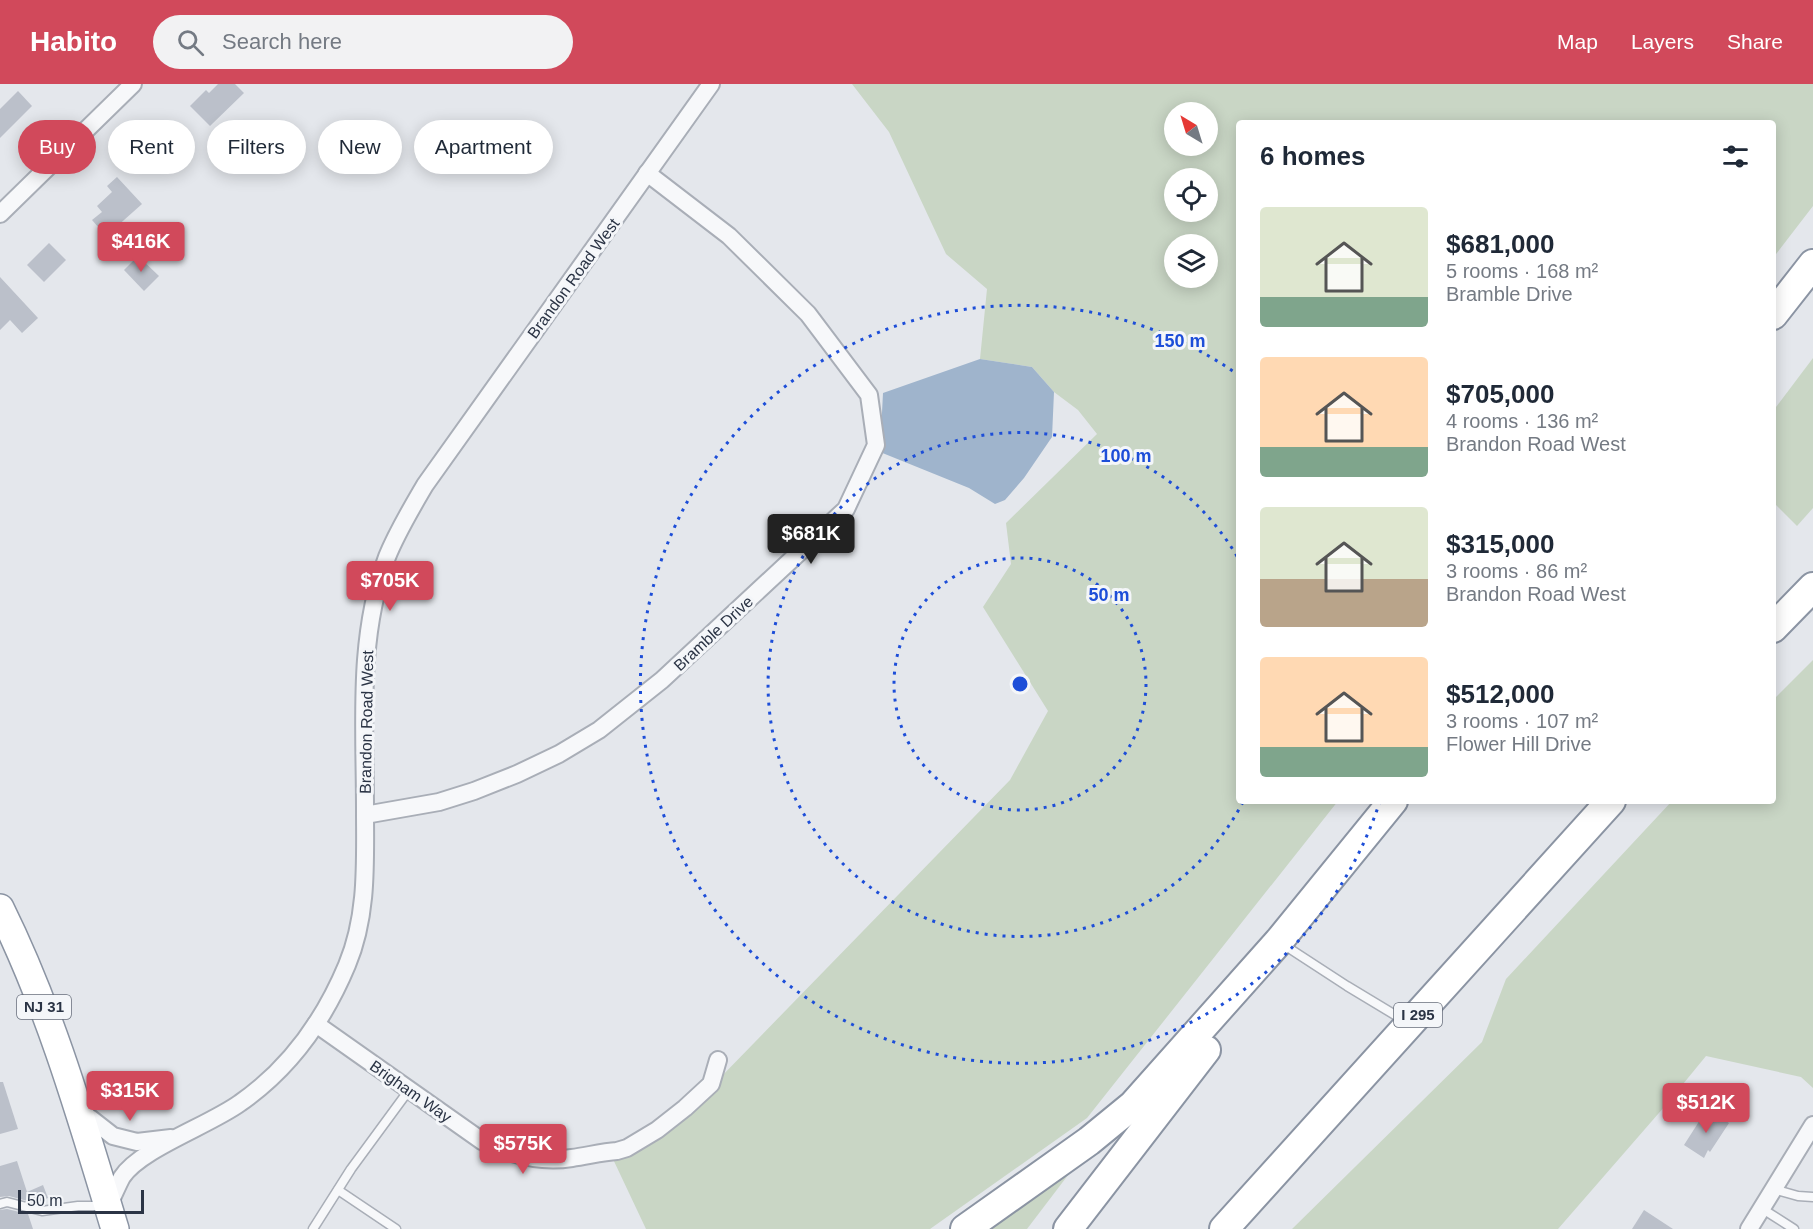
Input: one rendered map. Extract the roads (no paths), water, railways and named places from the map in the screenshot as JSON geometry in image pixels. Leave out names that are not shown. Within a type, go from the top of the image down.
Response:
[{"type":"highway","points":[[1776,311],[1813,264]]},
{"type":"highway","points":[[1776,625],[1813,587]]},
{"type":"highway","points":[[964,1229],[1089,1141],[1133,1105],[1279,941],[1391,804]]},
{"type":"highway","name":"I 295","points":[[1224,1229],[1608,804]]},
{"type":"highway","points":[[1246,1229],[1518,904]]},
{"type":"highway","name":"NJ 31","points":[[0,908],[39,994],[60,1049],[110,1222]]},
{"type":"highway","points":[[1068,1229],[1256,985],[1279,941]]},
{"type":"street","points":[[0,214],[133,84]]},
{"type":"street","name":"Brandon Road West","points":[[110,1222],[123,1176],[140,1159],[210,1123],[241,1103],[270,1080],[295,1053],[333,996],[348,963],[365,891],[364,669],[368,631],[387,558],[424,485],[711,84]]},
{"type":"street","name":"Bramble Drive","points":[[365,815],[439,802],[474,791],[549,759],[598,730],[662,680],[846,508],[876,445],[868,395],[808,314],[729,236],[647,173]]},
{"type":"street","name":"Brigham Way","points":[[316,1024],[482,1141],[526,1158],[550,1160],[571,1158],[627,1148],[657,1130],[711,1084],[718,1060]]},
{"type":"street","name":"Brandon Road West","points":[[78,1108],[113,1136],[137,1142],[181,1136]]},
{"type":"street","points":[[1749,1229],[1813,1127]]},
{"type":"lane","points":[[1279,941],[1410,1024]]},
{"type":"lane","points":[[313,1229],[338,1190],[410,1090]]},
{"type":"lane","points":[[1773,1189],[1798,1196],[1813,1197]]},
{"type":"lane","points":[[338,1190],[396,1229]]},
{"type":"lane","points":[[0,1204],[7,1202],[42,1210],[78,1206],[110,1222]]},
{"type":"lane","points":[[1761,1208],[1794,1229]]},
{"type":"water","points":[[980,359],[1032,367],[1054,392],[1052,437],[1024,478],[1005,500],[995,504],[969,488],[880,452],[883,393]]}]
